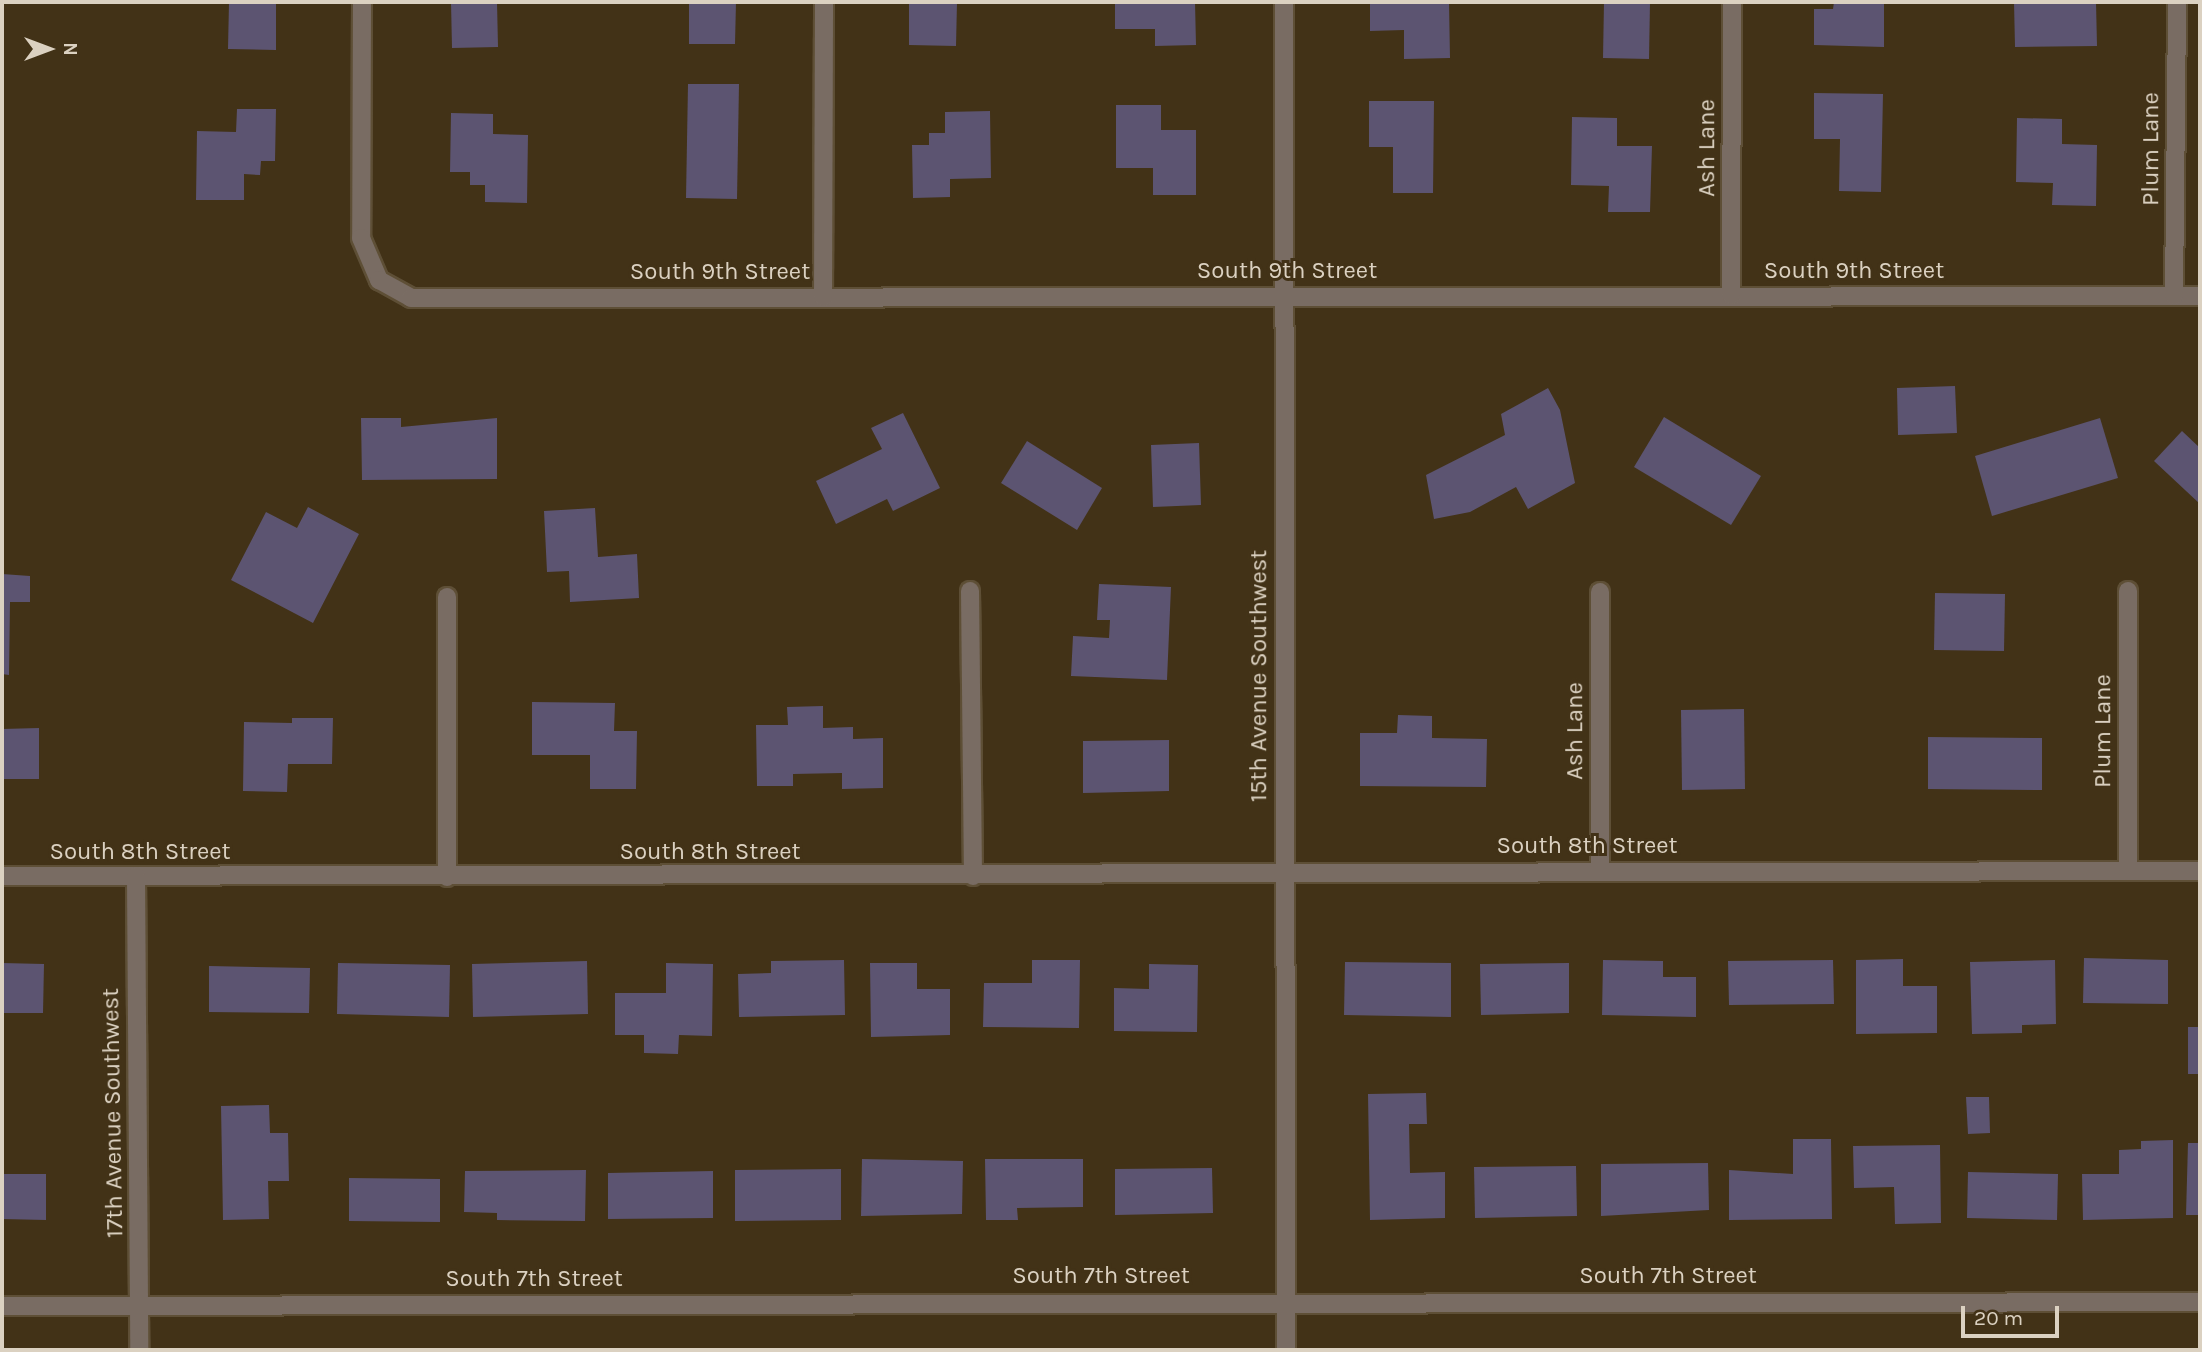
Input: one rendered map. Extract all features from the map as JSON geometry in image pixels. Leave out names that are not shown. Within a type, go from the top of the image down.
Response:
[{"type":"street","name":"South 9th Street","points":[[362,2],[361,238],[380,280],[411,298],[2200,296]]},
{"type":"street","points":[[823,297],[824,2]]},
{"type":"street","name":"15th Avenue Southwest","points":[[1284,2],[1283,874],[1286,1350]]},
{"type":"street","name":"Ash Lane","points":[[1731,295],[1732,2]]},
{"type":"street","name":"Plum Lane","points":[[2174,296],[2177,2]]},
{"type":"street","points":[[970,591],[973,876]]},
{"type":"street","name":"Plum Lane","points":[[2128,591],[2128,871]]},
{"type":"street","name":"Ash Lane","points":[[1600,592],[1600,870]]},
{"type":"street","points":[[447,597],[447,877]]},
{"type":"street","name":"South 8th Street","points":[[2,876],[973,876],[1600,870],[2200,870]]},
{"type":"street","name":"17th Avenue Southwest","points":[[136,876],[139,1350]]},
{"type":"street","name":"South 7th Street","points":[[2,1306],[1285,1300],[2200,1301]]},
{"type":"building","points":[[229,2],[276,2],[276,50],[228,49]]},
{"type":"building","points":[[451,2],[497,2],[498,47],[452,48]]},
{"type":"building","points":[[689,2],[736,2],[735,44],[689,44]]},
{"type":"building","points":[[909,2],[957,2],[956,46],[909,45]]},
{"type":"building","points":[[1115,2],[1195,2],[1196,45],[1155,46],[1155,29],[1115,29]]},
{"type":"building","points":[[1370,2],[1449,2],[1450,58],[1404,59],[1404,30],[1370,31]]},
{"type":"building","points":[[1604,2],[1650,2],[1649,59],[1603,58]]},
{"type":"building","points":[[1834,2],[1884,2],[1884,47],[1814,45],[1814,9],[1833,9]]},
{"type":"building","points":[[2014,2],[2096,2],[2097,46],[2015,47]]},
{"type":"building","points":[[688,84],[739,84],[737,199],[686,198]]},
{"type":"building","points":[[1814,93],[1883,94],[1881,192],[1839,191],[1840,139],[1814,139]]},
{"type":"building","points":[[1369,101],[1434,101],[1433,193],[1393,193],[1393,147],[1369,147]]},
{"type":"building","points":[[1116,105],[1161,105],[1161,130],[1196,130],[1196,195],[1153,195],[1153,168],[1116,168]]},
{"type":"building","points":[[237,109],[276,109],[275,161],[261,161],[260,175],[244,174],[244,200],[196,200],[197,131],[236,132]]},
{"type":"building","points":[[990,111],[991,178],[950,179],[950,197],[913,198],[912,145],[929,145],[929,133],[945,133],[945,112]]},
{"type":"building","points":[[451,113],[493,114],[493,134],[528,135],[527,203],[485,202],[485,185],[470,185],[470,172],[450,172]]},
{"type":"building","points":[[1572,117],[1617,118],[1617,146],[1652,146],[1650,212],[1608,212],[1609,186],[1571,185]]},
{"type":"building","points":[[2017,118],[2062,119],[2062,144],[2097,145],[2096,206],[2052,205],[2053,183],[2016,182]]},
{"type":"building","points":[[1955,386],[1957,433],[1898,435],[1897,388]]},
{"type":"building","points":[[1548,388],[1560,410],[1575,483],[1528,509],[1516,487],[1470,512],[1434,519],[1426,475],[1505,435],[1501,414]]},
{"type":"building","points":[[903,413],[940,488],[893,511],[887,499],[836,524],[816,481],[882,449],[871,428]]},
{"type":"building","points":[[1664,417],[1761,476],[1731,525],[1634,467]]},
{"type":"building","points":[[361,418],[401,418],[401,427],[497,418],[497,479],[362,480]]},
{"type":"building","points":[[2100,418],[2118,478],[1992,516],[1975,456]]},
{"type":"building","points":[[2182,431],[2200,448],[2200,504],[2154,461]]},
{"type":"building","points":[[1027,441],[1102,488],[1077,530],[1001,483]]},
{"type":"building","points":[[1199,443],[1201,505],[1153,507],[1151,445]]},
{"type":"building","points":[[308,507],[359,534],[313,623],[231,580],[266,512],[297,528]]},
{"type":"building","points":[[595,508],[598,557],[637,554],[639,598],[570,602],[569,571],[547,572],[544,511]]},
{"type":"building","points":[[2,574],[30,576],[30,602],[10,602],[9,675],[2,674]]},
{"type":"building","points":[[1099,584],[1171,587],[1167,680],[1071,676],[1073,636],[1109,638],[1110,620],[1097,620]]},
{"type":"building","points":[[1935,593],[2005,594],[2004,651],[1934,650]]},
{"type":"building","points":[[532,702],[615,703],[614,731],[637,731],[636,789],[590,789],[590,755],[532,755]]},
{"type":"building","points":[[823,706],[823,728],[853,727],[853,739],[883,738],[883,788],[842,789],[842,773],[793,774],[793,786],[757,786],[756,725],[788,725],[787,707]]},
{"type":"building","points":[[1744,709],[1745,789],[1682,790],[1681,710]]},
{"type":"building","points":[[1398,715],[1432,716],[1432,738],[1487,739],[1486,787],[1360,786],[1360,733],[1397,733]]},
{"type":"building","points":[[292,718],[333,718],[332,764],[288,764],[287,792],[243,791],[244,722],[292,723]]},
{"type":"building","points":[[39,728],[39,779],[2,779],[2,729]]},
{"type":"building","points":[[1928,737],[2042,738],[2042,790],[1928,789]]},
{"type":"building","points":[[1169,740],[1169,791],[1083,793],[1083,741]]},
{"type":"building","points":[[2084,958],[2168,960],[2168,1004],[2083,1003]]},
{"type":"building","points":[[1903,959],[1903,986],[1937,986],[1937,1033],[1856,1034],[1856,960]]},
{"type":"building","points":[[844,960],[845,1015],[739,1017],[738,974],[771,973],[771,961]]},
{"type":"building","points":[[1032,960],[1080,960],[1079,1028],[983,1027],[984,983],[1032,983]]},
{"type":"building","points":[[1603,960],[1663,961],[1663,977],[1696,977],[1696,1017],[1602,1015]]},
{"type":"building","points":[[1833,960],[1834,1004],[1729,1005],[1728,961]]},
{"type":"building","points":[[2055,960],[2056,1024],[2022,1025],[2022,1033],[1972,1034],[1970,962]]},
{"type":"building","points":[[587,961],[588,1014],[473,1017],[472,964]]},
{"type":"building","points":[[1345,962],[1451,963],[1451,1017],[1344,1015]]},
{"type":"building","points":[[2,963],[44,964],[43,1013],[2,1013]]},
{"type":"building","points":[[338,963],[450,965],[449,1017],[337,1014]]},
{"type":"building","points":[[666,963],[713,964],[712,1036],[679,1035],[678,1054],[644,1053],[644,1035],[615,1035],[615,993],[666,993]]},
{"type":"building","points":[[870,963],[917,963],[917,989],[950,989],[950,1035],[871,1037]]},
{"type":"building","points":[[1569,963],[1569,1013],[1481,1015],[1480,964]]},
{"type":"building","points":[[1149,964],[1198,965],[1197,1032],[1114,1031],[1114,988],[1149,989]]},
{"type":"building","points":[[209,966],[310,968],[309,1013],[209,1012]]},
{"type":"building","points":[[2188,1027],[2200,1027],[2200,1074],[2188,1074]]},
{"type":"building","points":[[1426,1093],[1427,1124],[1409,1124],[1410,1173],[1445,1172],[1445,1218],[1370,1220],[1368,1094]]},
{"type":"building","points":[[1966,1097],[1989,1097],[1990,1133],[1968,1134]]},
{"type":"building","points":[[269,1105],[270,1133],[288,1133],[289,1181],[268,1181],[269,1219],[223,1220],[221,1106]]},
{"type":"building","points":[[1793,1139],[1831,1139],[1832,1219],[1729,1220],[1729,1170],[1793,1174]]},
{"type":"building","points":[[2173,1140],[2173,1218],[2083,1220],[2082,1174],[2119,1174],[2119,1150],[2141,1149],[2141,1141]]},
{"type":"building","points":[[2188,1143],[2200,1143],[2200,1215],[2186,1215]]},
{"type":"building","points":[[1940,1145],[1941,1223],[1895,1224],[1894,1187],[1854,1188],[1853,1146]]},
{"type":"building","points":[[862,1159],[963,1161],[962,1214],[861,1216]]},
{"type":"building","points":[[985,1159],[1083,1159],[1083,1207],[1017,1208],[1018,1220],[986,1220]]},
{"type":"building","points":[[1708,1163],[1709,1210],[1601,1216],[1601,1164]]},
{"type":"building","points":[[1576,1166],[1577,1216],[1475,1218],[1474,1167]]},
{"type":"building","points":[[1212,1168],[1213,1213],[1115,1215],[1115,1169]]},
{"type":"building","points":[[841,1169],[841,1220],[735,1221],[735,1170]]},
{"type":"building","points":[[586,1170],[585,1221],[497,1220],[497,1213],[464,1212],[465,1171]]},
{"type":"building","points":[[713,1171],[713,1218],[608,1219],[608,1173]]},
{"type":"building","points":[[1968,1172],[2058,1174],[2057,1220],[1967,1218]]},
{"type":"building","points":[[2,1174],[46,1174],[46,1220],[2,1219]]},
{"type":"building","points":[[349,1178],[440,1179],[440,1222],[349,1221]]}]
